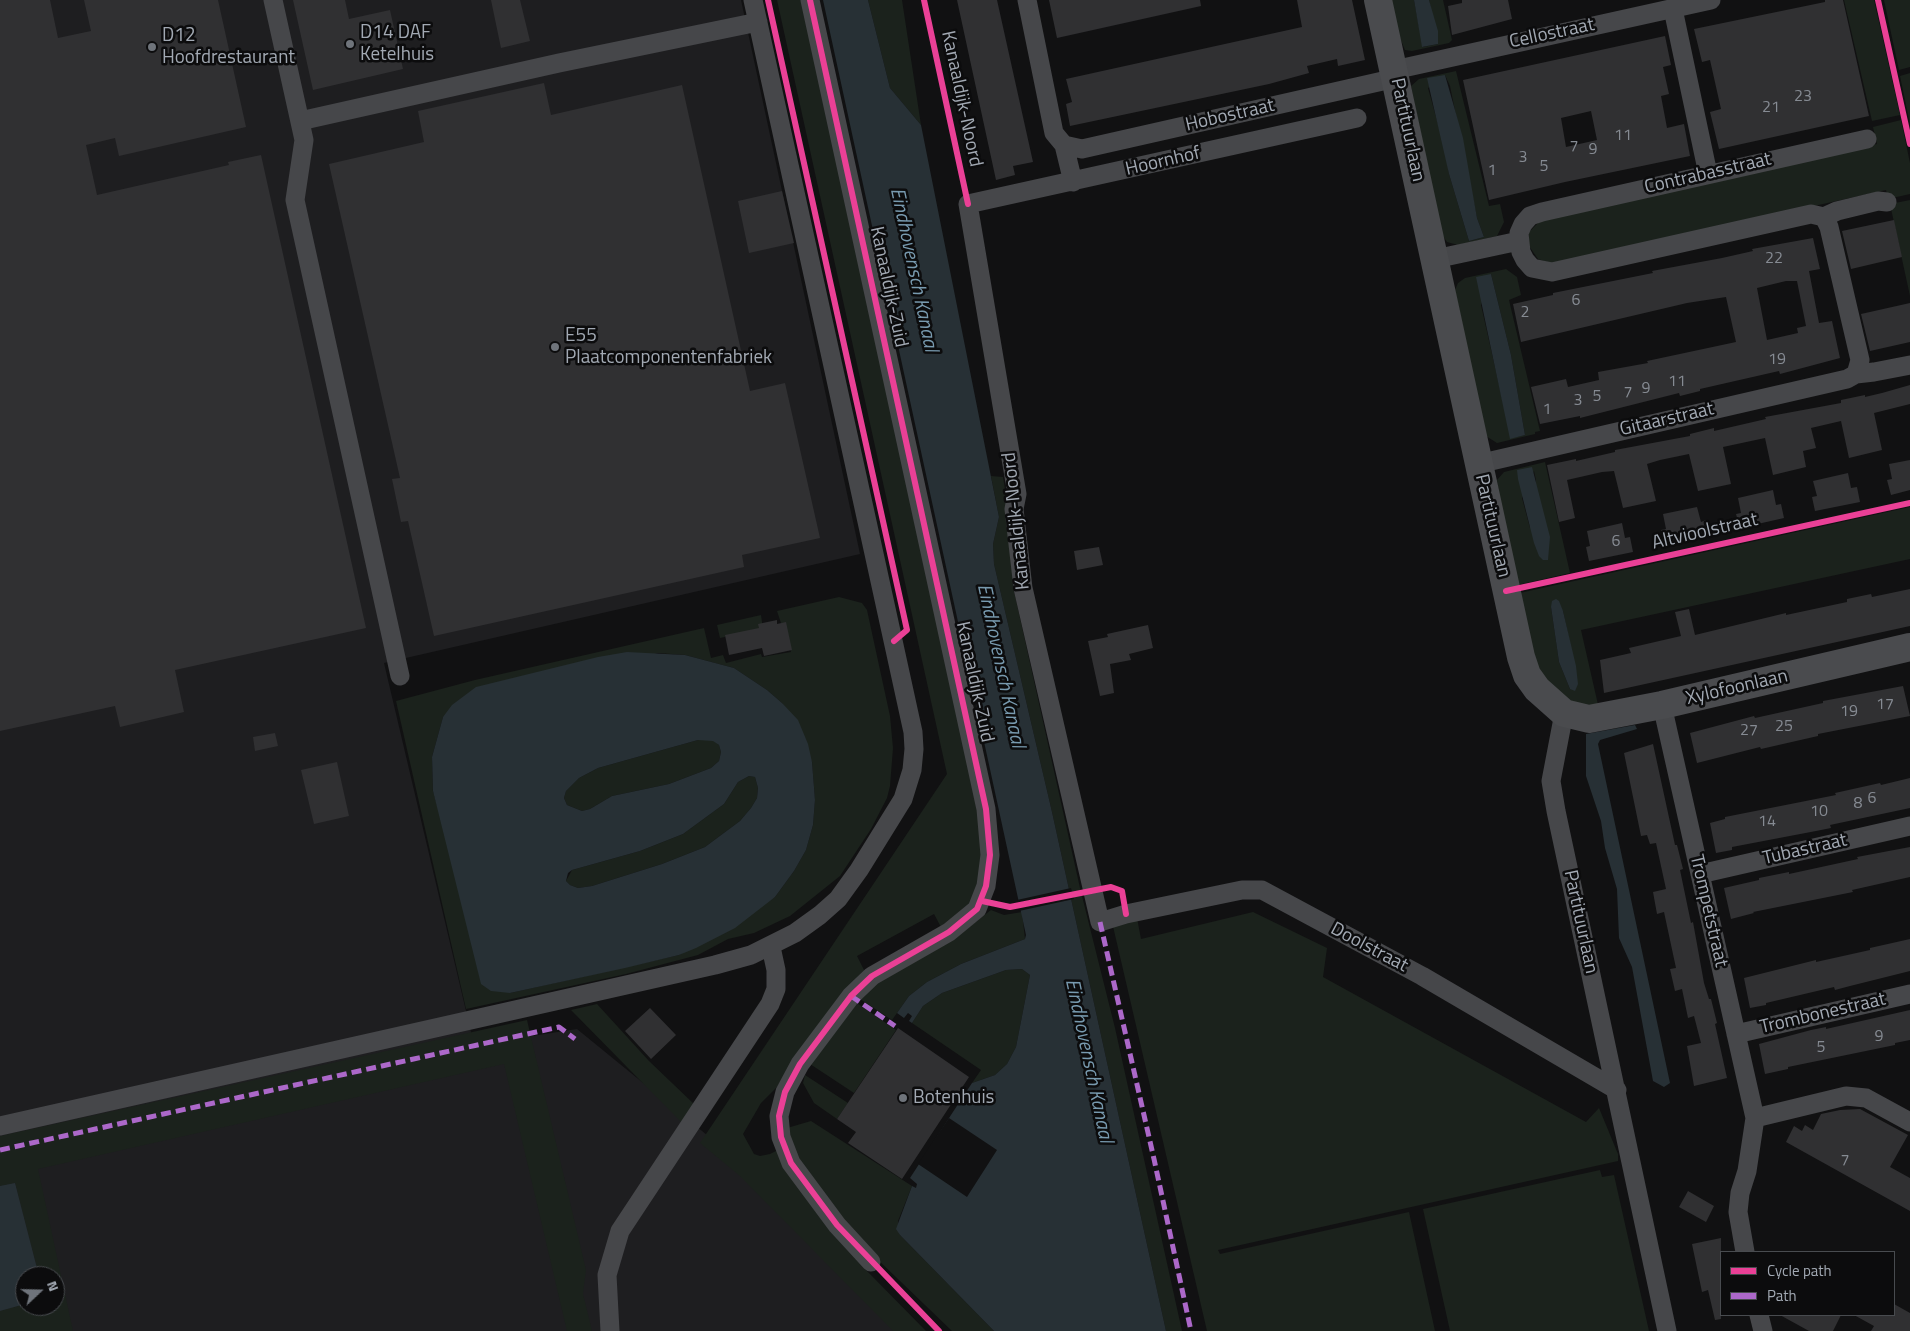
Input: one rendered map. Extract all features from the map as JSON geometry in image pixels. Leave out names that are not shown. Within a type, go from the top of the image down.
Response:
[{"type":"street","points":[[273,0],[304,140],[295,200],[400,676]]},
{"type":"street","points":[[0,1126],[716,965],[771,947],[820,915],[838,899],[859,870],[904,799],[912,770],[914,749],[906,698],[753,0]]},
{"type":"street","name":"Kanaaldijk-Zuid","points":[[810,0],[986,809],[990,856],[986,886],[977,909],[949,932],[872,976],[851,996],[800,1064],[785,1092],[779,1116],[781,1138],[792,1163],[827,1212],[871,1262]]},
{"type":"street","points":[[1027,0],[1054,132],[1064,145],[1073,182]]},
{"type":"street","name":"Partituurlaan","points":[[1378,0],[1478,464],[1527,675],[1537,689],[1564,713],[1551,782],[1668,1331]]},
{"type":"street","name":"Cellostraat","points":[[1395,74],[1539,36],[1710,0]]},
{"type":"street","points":[[1673,9],[1708,174]]},
{"type":"street","points":[[300,121],[558,63],[758,22]]},
{"type":"street","name":"Hobostraat","points":[[1064,145],[1082,149],[1395,74]]},
{"type":"street","name":"Hoornhof","points":[[968,204],[1357,118]]},
{"type":"street","name":"Contrabasstraat","points":[[1520,246],[1523,224],[1530,216],[1542,212],[1866,139]]},
{"type":"street","points":[[1824,218],[1837,211],[1878,201],[1887,202]]},
{"type":"street","name":"Kanaaldijk-Noord","points":[[968,204],[1017,494],[1014,509],[1023,588],[1100,922]]},
{"type":"street","points":[[1436,265],[1520,246],[1524,260],[1532,268],[1552,272],[1811,214],[1824,218],[1829,227],[1860,360],[1856,374]]},
{"type":"street","name":"Gitaarstraat","points":[[1478,464],[1847,379],[1856,374],[1910,364]]},
{"type":"street","name":"Xylofoonlaan","points":[[1564,713],[1589,719],[1662,706],[1910,647]]},
{"type":"street","name":"Trompetstraat","points":[[1662,706],[1755,1118],[1747,1171],[1740,1193],[1738,1212],[1745,1251]]},
{"type":"street","name":"Tubastraat","points":[[1700,874],[1910,826]]},
{"type":"street","name":"Doolstraat","points":[[1100,922],[1126,914],[1242,890],[1262,890],[1422,976],[1618,1090]]},
{"type":"street","points":[[610,1331],[607,1275],[620,1231],[770,1004],[776,989],[776,970],[771,947]]},
{"type":"street","name":"Trombonestraat","points":[[1736,1034],[1910,994]]},
{"type":"street","points":[[1755,1118],[1846,1096],[1866,1098],[1910,1122]]},
{"type":"shaded area","points":[[0,0],[741,0],[860,554],[384,663],[474,1045],[577,1029],[729,1153],[903,1331],[0,1331]]},
{"type":"shaded area","points":[[777,0],[802,0],[977,792],[984,867],[969,908],[942,929],[934,914],[857,956],[865,972],[789,1068],[777,1087],[761,1103],[743,1134],[754,1154],[760,1156],[780,1149],[866,1270],[926,1331],[893,1331],[740,1176],[700,1143],[947,774]]},
{"type":"shaded area","points":[[868,0],[902,0],[921,125],[890,88]]},
{"type":"shaded area","points":[[1384,0],[1414,0],[1423,47],[1438,44],[1429,0],[1443,0],[1452,40],[1449,43],[1412,51],[1405,50]]},
{"type":"shaded area","points":[[1844,0],[1874,0],[1900,115],[1872,121]]},
{"type":"shaded area","points":[[1884,0],[1910,0],[1910,67],[1899,70]]},
{"type":"shaded area","points":[[1456,71],[1489,206],[1500,204],[1504,222],[1497,236],[1458,245],[1447,242],[1442,235],[1411,86],[1419,79]],"holes":[[[1445,75],[1450,86],[1477,218],[1484,237],[1469,241],[1449,174],[1446,153],[1428,88]]]},
{"type":"shaded area","points":[[1910,73],[1910,124],[1900,76]]},
{"type":"shaded area","points":[[1901,120],[1910,163],[1910,194],[1888,199],[1886,190],[1553,264],[1538,259],[1529,246],[1529,232],[1542,219],[1877,144],[1873,127]]},
{"type":"shaded area","points":[[1910,200],[1910,296],[1890,204]]},
{"type":"shaded area","points":[[1506,269],[1517,277],[1521,295],[1509,300],[1540,431],[1535,432],[1535,434],[1497,443],[1486,436],[1455,290],[1458,283],[1465,278]],"holes":[[[1491,274],[1511,355],[1525,435],[1511,438],[1481,305]]]},
{"type":"shaded area","points":[[1545,462],[1570,573],[1513,586],[1497,480],[1504,472]],"holes":[[[1534,471],[1536,480],[1530,528],[1522,498]]]},
{"type":"shaded area","points":[[991,476],[1003,477],[1008,508],[1014,591],[1080,888],[1115,1028],[1182,1331],[1166,1331],[1052,812],[994,564],[993,544],[999,517]]},
{"type":"shaded area","points":[[1910,507],[1910,559],[1581,630],[1599,709],[1573,704],[1544,686],[1515,594]],"holes":[[[1551,607],[1563,611],[1570,643],[1570,689],[1559,662]]]},
{"type":"shaded area","points":[[839,597],[862,603],[867,610],[890,716],[893,748],[890,786],[887,798],[871,829],[840,876],[790,916],[754,933],[728,939],[698,955],[626,974],[466,1009],[396,701],[475,680],[704,628],[711,658],[723,655],[726,663],[761,654],[762,657],[791,652],[785,623],[781,623],[777,611]],"holes":[[[658,653],[685,655],[734,668],[767,690],[782,703],[812,762],[815,800],[813,825],[806,850],[794,871],[775,897],[679,955],[510,993],[449,847],[433,791],[432,757],[443,717]]]},
{"type":"shaded area","points":[[761,615],[763,629],[720,638],[717,625]]},
{"type":"shaded area","points":[[698,740],[713,740],[719,745],[721,752],[719,761],[711,768],[669,784],[612,796],[590,809],[582,811],[567,805],[564,798],[566,791],[579,778],[598,768]]},
{"type":"shaded area","points":[[749,776],[755,777],[758,788],[757,798],[751,808],[740,821],[705,847],[662,864],[592,886],[578,888],[566,881],[572,870],[640,851],[683,834],[724,804],[738,782]]},
{"type":"shaded area","points":[[991,910],[1004,915],[1022,912],[1025,939],[961,964],[927,982],[909,996],[892,1020],[860,999],[867,987],[955,938]]},
{"type":"shaded area","points":[[1253,912],[1327,948],[1323,977],[1586,1122],[1599,1108],[1618,1154],[1618,1161],[1218,1250],[1220,1254],[1409,1212],[1435,1331],[1207,1331],[1112,922],[1137,918],[1141,939]]},
{"type":"shaded area","points":[[1022,969],[1030,975],[1016,1047],[1007,1064],[995,1075],[972,1083],[981,1070],[912,1023],[923,1006],[942,993],[1006,970]]},
{"type":"shaded area","points":[[854,1001],[896,1030],[854,1093],[810,1064]]},
{"type":"shaded area","points":[[597,1004],[649,1061],[695,1105],[682,1123],[571,1010]]},
{"type":"shaded area","points":[[527,1020],[586,1270],[583,1294],[592,1331],[567,1331],[504,1064],[38,1169],[59,1266],[36,1266],[15,1183],[0,1186],[0,1136]]},
{"type":"shaded area","points":[[805,1075],[848,1103],[837,1119],[814,1103],[803,1083]]},
{"type":"shaded area","points":[[811,1121],[912,1186],[898,1221],[900,1235],[994,1331],[952,1331],[873,1255],[827,1202],[799,1164],[787,1128]]},
{"type":"shaded area","points":[[1600,1170],[1602,1177],[1614,1175],[1649,1331],[1450,1331],[1423,1209]]},
{"type":"shaded area","points":[[65,1294],[73,1331],[0,1331],[0,1311],[15,1307],[15,1316],[65,1316]]},
{"type":"water","name":"Eindhovensch Kanaal","points":[[823,0],[868,0],[890,88],[921,125],[999,517],[993,544],[994,564],[1052,812],[1166,1331],[994,1331],[896,1229],[912,1186],[916,1188],[917,1184],[910,1178],[972,1083],[995,1075],[1007,1064],[1016,1047],[1030,975],[1022,969],[1006,970],[942,993],[923,1006],[912,1023],[909,1021],[912,1016],[908,1013],[904,1018],[897,1013],[909,996],[927,982],[961,964],[1025,939],[1026,935]]},
{"type":"water","points":[[1414,0],[1429,0],[1438,31],[1438,44],[1422,47]]},
{"type":"water","points":[[1445,75],[1463,138],[1477,218],[1484,237],[1469,241],[1449,174],[1427,78]]},
{"type":"water","points":[[1491,274],[1511,355],[1525,435],[1510,439],[1476,277]]},
{"type":"water","points":[[1532,467],[1550,537],[1548,560],[1543,560],[1539,556],[1534,543],[1518,479],[1517,470]]},
{"type":"water","points":[[1556,599],[1559,601],[1563,611],[1576,666],[1578,684],[1575,691],[1570,689],[1559,662],[1551,607],[1552,601]]},
{"type":"water","points":[[627,652],[685,655],[734,668],[767,690],[782,703],[798,720],[808,744],[812,762],[815,800],[813,825],[806,850],[794,871],[775,897],[735,928],[696,948],[679,955],[510,993],[491,991],[481,984],[433,791],[432,757],[443,717],[452,705],[476,687],[598,657]],"holes":[[[698,740],[713,741],[719,745],[721,752],[719,761],[711,768],[669,784],[612,796],[590,809],[582,811],[567,805],[564,798],[566,791],[579,778],[598,768]],[[749,776],[755,777],[758,788],[757,798],[751,808],[740,821],[705,847],[662,864],[592,886],[578,888],[566,881],[568,873],[572,870],[640,851],[683,834],[724,804],[738,782]]]},
{"type":"water","points":[[1635,725],[1637,729],[1600,740],[1598,744],[1670,1083],[1664,1087],[1653,1081],[1632,967],[1619,938],[1617,889],[1605,848],[1601,821],[1586,776],[1586,734]]},
{"type":"water","points":[[15,1183],[36,1266],[15,1266],[15,1307],[0,1311],[0,1186]]},
{"type":"pier","points":[[1071,888],[1074,899],[1019,911],[1017,900]]},
{"type":"pier","points":[[949,1118],[997,1150],[967,1197],[918,1164]]},
{"type":"building","points":[[0,0],[50,0],[58,38],[91,31],[84,0],[218,0],[246,127],[119,156],[115,138],[86,145],[97,195],[229,165],[228,162],[261,155],[366,628],[175,670],[184,712],[120,727],[115,706],[0,731]]},
{"type":"building","name":"D14 DAF Ketelhuis","points":[[293,0],[345,0],[349,19],[390,10],[403,69],[313,90]]},
{"type":"building","points":[[491,0],[520,0],[530,41],[501,48]]},
{"type":"building","points":[[957,0],[997,0],[1033,162],[1013,166],[1015,175],[996,180]]},
{"type":"building","points":[[1049,0],[1200,0],[1201,6],[1057,38]]},
{"type":"building","points":[[1297,0],[1352,0],[1365,60],[1338,66],[1337,59],[1307,66],[1309,73],[1269,84],[1070,126],[1066,104],[1072,102],[1066,79],[1302,27]]},
{"type":"building","points":[[1462,0],[1508,0],[1512,19],[1452,35],[1448,6],[1462,3]]},
{"type":"building","points":[[1825,0],[1843,0],[1869,116],[1719,149],[1710,112],[1721,109],[1710,60],[1702,62],[1694,29],[1825,2]]},
{"type":"building","points":[[1665,36],[1671,65],[1663,67],[1669,94],[1661,96],[1667,128],[1684,124],[1690,156],[1489,200],[1463,80]],"holes":[[[1591,111],[1597,140],[1566,147],[1561,118]]]},
{"type":"building","name":"E55 Plaatcomponentenfabriek","points":[[544,83],[551,115],[682,85],[750,391],[785,383],[820,538],[742,555],[744,567],[434,636],[408,521],[401,522],[392,479],[400,478],[329,164],[424,142],[418,111]]},
{"type":"building","points":[[782,191],[794,243],[749,253],[738,201]]},
{"type":"building","points":[[1894,220],[1902,257],[1851,269],[1842,231]]},
{"type":"building","points":[[1813,238],[1820,269],[1809,271],[1819,323],[1832,321],[1840,358],[1780,374],[1779,371],[1700,389],[1700,391],[1680,396],[1679,393],[1580,418],[1580,416],[1540,424],[1531,387],[1566,379],[1568,387],[1599,380],[1598,372],[1648,363],[1647,361],[1736,342],[1726,297],[1687,303],[1521,342],[1513,304],[1553,295],[1553,293],[1653,273],[1652,271],[1753,251],[1752,249]],"holes":[[[1786,281],[1797,281],[1806,326],[1797,328],[1798,333],[1767,340],[1757,288]]]},
{"type":"building","points":[[1910,303],[1910,342],[1870,351],[1861,314]]},
{"type":"building","points":[[1910,385],[1910,404],[1874,413],[1882,450],[1849,458],[1841,421],[1811,428],[1816,448],[1803,451],[1806,467],[1773,475],[1765,438],[1723,447],[1731,484],[1698,491],[1689,454],[1660,460],[1647,464],[1656,501],[1623,508],[1614,471],[1602,472],[1567,480],[1575,518],[1559,522],[1547,465],[1576,459],[1576,461],[1615,452],[1615,450],[1690,436],[1690,434],[1714,428],[1714,431],[1766,419],[1765,417],[1841,403],[1841,400],[1865,395],[1865,397]]},
{"type":"building","points":[[1910,460],[1910,490],[1891,495],[1887,480],[1892,479],[1889,464]]},
{"type":"building","points":[[1848,473],[1851,488],[1857,487],[1860,502],[1815,511],[1812,497],[1817,496],[1813,481]]},
{"type":"building","points":[[1773,490],[1776,505],[1781,504],[1784,518],[1740,528],[1736,514],[1741,513],[1738,498]]},
{"type":"building","points":[[1697,507],[1701,522],[1706,520],[1709,535],[1664,545],[1661,530],[1666,529],[1663,514]]},
{"type":"building","points":[[1622,523],[1625,538],[1630,537],[1633,552],[1589,561],[1586,547],[1590,546],[1587,531]]},
{"type":"building","points":[[1099,547],[1103,565],[1077,570],[1074,551]]},
{"type":"building","points":[[1910,589],[1910,626],[1604,693],[1600,660],[1631,653],[1629,648],[1681,636],[1675,612],[1689,609],[1695,635],[1786,613],[1786,615],[1847,602],[1847,599],[1871,594],[1872,597]]},
{"type":"building","points":[[777,620],[777,624],[786,622],[792,650],[764,656],[762,648],[729,655],[725,635],[759,628],[758,624]]},
{"type":"building","points":[[1148,625],[1153,648],[1129,654],[1131,660],[1110,664],[1114,693],[1100,696],[1088,641],[1108,637],[1107,634]]},
{"type":"building","points":[[1903,686],[1910,716],[1818,734],[1818,736],[1761,749],[1760,747],[1697,763],[1690,733],[1754,716],[1755,718],[1823,703],[1823,701]]},
{"type":"building","points":[[275,733],[278,746],[255,751],[253,737]]},
{"type":"building","points":[[1653,744],[1675,845],[1677,845],[1683,869],[1680,870],[1691,923],[1693,922],[1704,983],[1709,999],[1711,999],[1717,1023],[1715,1024],[1727,1078],[1694,1086],[1687,1046],[1701,1043],[1694,1016],[1688,1018],[1682,989],[1675,991],[1670,969],[1676,968],[1664,912],[1657,914],[1653,892],[1666,889],[1656,843],[1650,844],[1647,835],[1641,836],[1624,753]]},
{"type":"building","points":[[337,762],[349,816],[314,824],[301,770]]},
{"type":"building","points":[[1910,778],[1910,808],[1830,825],[1831,828],[1732,847],[1732,850],[1716,853],[1710,823],[1725,819],[1725,817]]},
{"type":"building","points":[[1910,847],[1910,877],[1852,890],[1853,892],[1753,912],[1731,919],[1724,888],[1759,880],[1759,878],[1789,872],[1789,874],[1858,859],[1857,857]]},
{"type":"building","points":[[1910,939],[1910,971],[1835,990],[1834,987],[1750,1008],[1744,978],[1816,960],[1816,962],[1870,950],[1870,948]]},
{"type":"building","points":[[650,1008],[676,1035],[651,1059],[625,1031]]},
{"type":"building","points":[[1910,1010],[1910,1040],[1895,1043],[1895,1045],[1788,1067],[1788,1069],[1765,1074],[1759,1044],[1811,1030],[1826,1027],[1826,1029]]},
{"type":"building","name":"Botenhuis","points":[[898,1028],[969,1077],[902,1179],[848,1143],[856,1132],[837,1119]]},
{"type":"building","points":[[1860,1109],[1908,1135],[1890,1167],[1910,1178],[1910,1211],[1786,1142],[1794,1126],[1802,1131],[1805,1125],[1813,1130],[1821,1114],[1840,1110]]},
{"type":"building","points":[[1688,1191],[1714,1206],[1706,1222],[1679,1207]]},
{"type":"building","points":[[1721,1238],[1721,1319],[1715,1320],[1708,1290],[1702,1292],[1692,1244]]},
{"type":"building","points":[[1895,1305],[1910,1313],[1910,1331],[1871,1331],[1874,1326],[1856,1316],[1895,1316]]},
{"type":"building","points":[[1782,1316],[1840,1316],[1833,1331],[1809,1331]]},
{"type":"marked path","points":[[1100,922],[1191,1331]]},
{"type":"marked path","points":[[851,996],[895,1026]]},
{"type":"marked path","points":[[0,1150],[559,1027],[575,1039]]},
{"type":"cycle path","points":[[768,0],[907,630],[894,641]]},
{"type":"cycle path","points":[[810,0],[986,809],[990,855],[986,886],[977,909],[949,932],[872,976],[851,996],[800,1064],[785,1092],[779,1116],[781,1137],[791,1163],[837,1225],[939,1331]]},
{"type":"cycle path","points":[[924,0],[968,204]]},
{"type":"cycle path","points":[[1878,0],[1910,144]]},
{"type":"cycle path","name":"Altvioolstraat","points":[[1506,591],[1910,503]]},
{"type":"cycle path","points":[[982,901],[1010,907],[1111,887],[1122,891],[1126,914]]},
{"type":"place","name":"D14 DAF Ketelhuis","points":[[350,44]]},
{"type":"place","name":"D12 Hoofdrestaurant","points":[[152,47]]},
{"type":"place","name":"E55 Plaatcomponentenfabriek","points":[[555,347]]},
{"type":"place","name":"Botenhuis","points":[[903,1098]]}]
